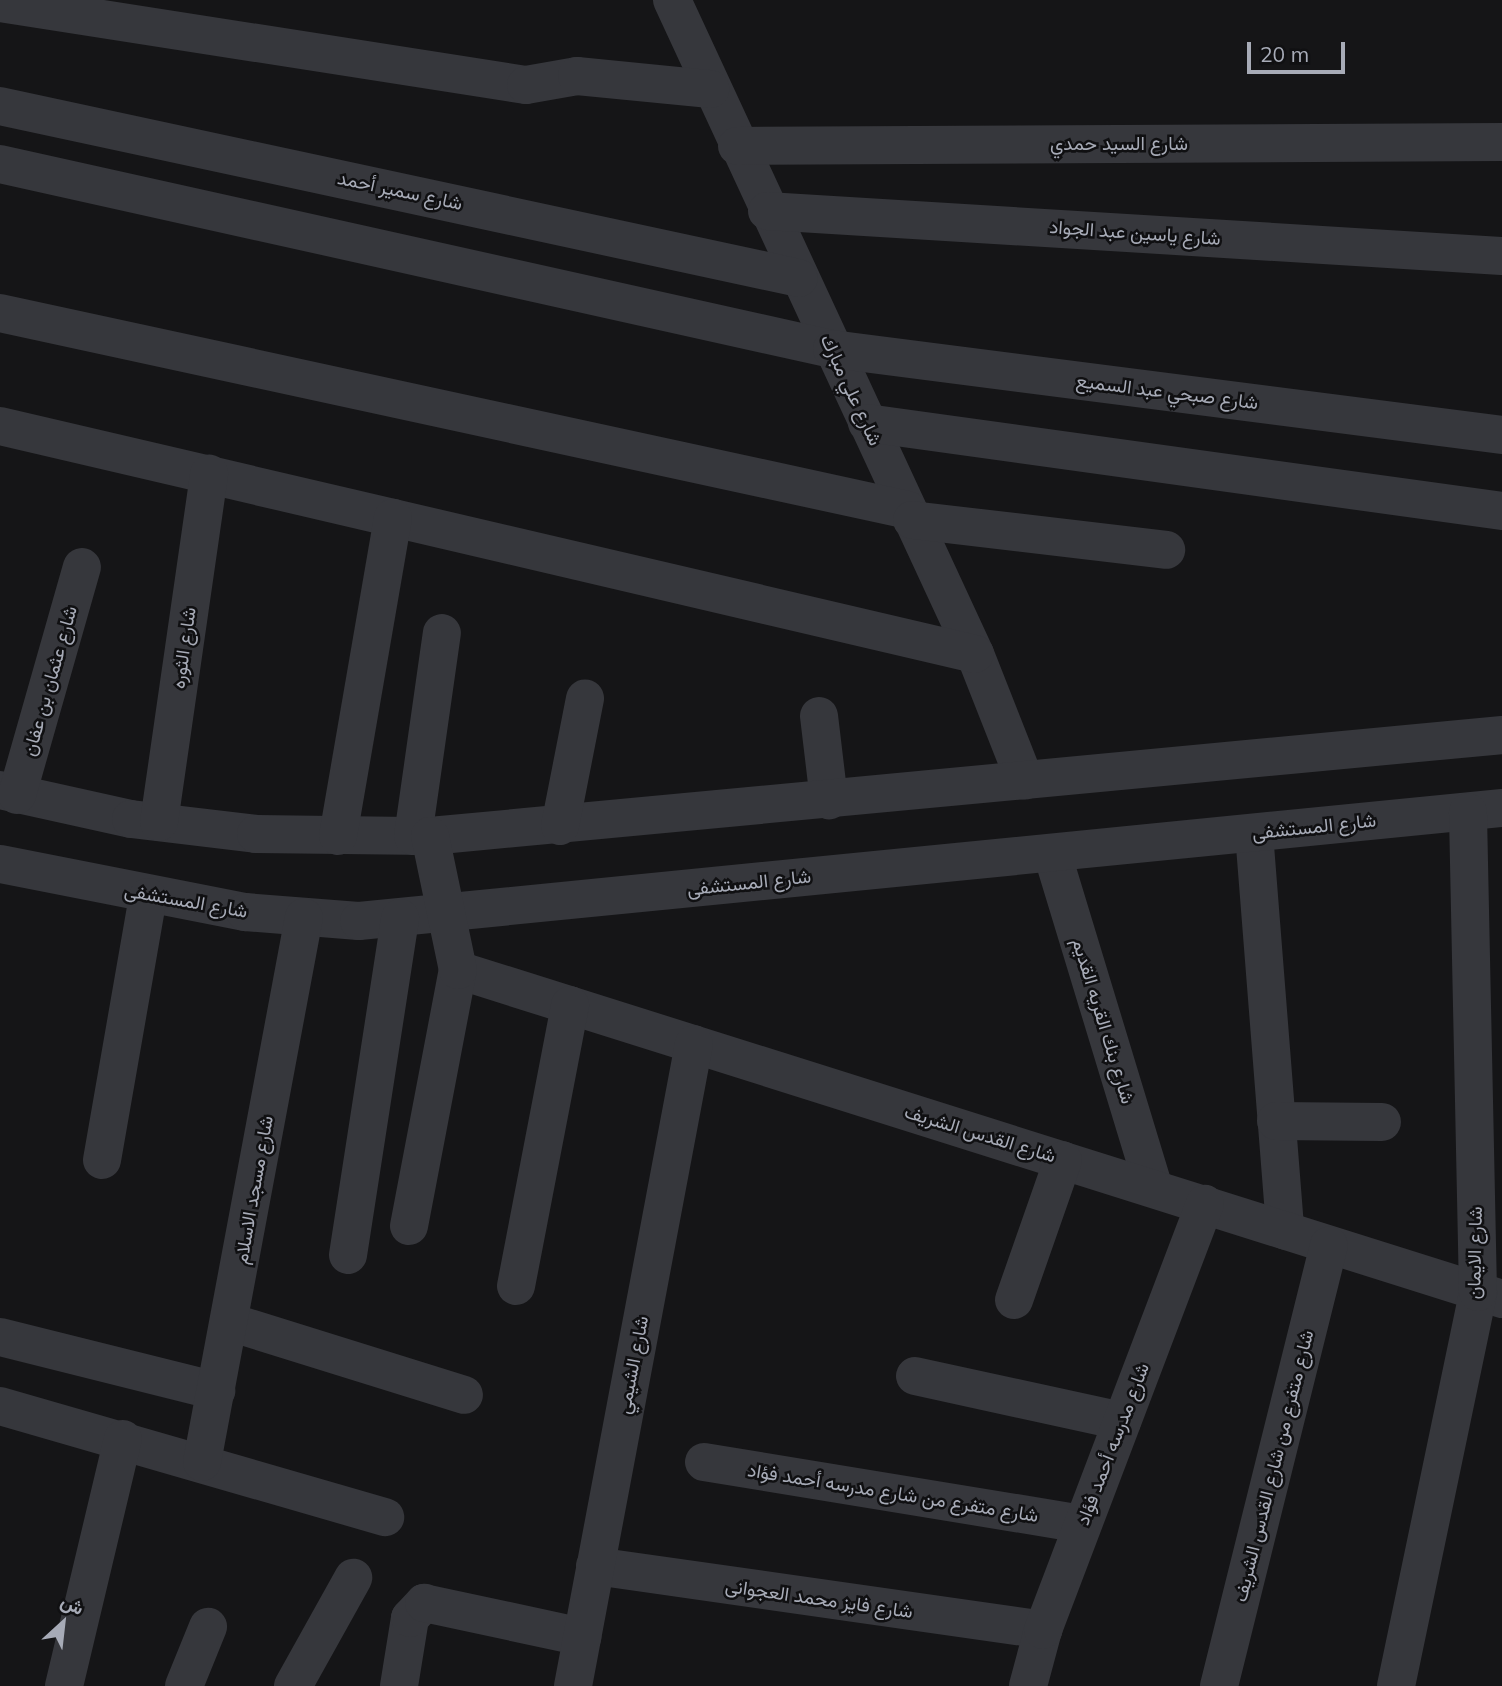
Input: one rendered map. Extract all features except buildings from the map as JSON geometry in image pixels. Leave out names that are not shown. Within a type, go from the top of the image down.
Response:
[{"type":"street","name":"شارع علي مبارك","points":[[672,0],[710,89],[975,654],[1025,781]]},
{"type":"street","points":[[0,3],[526,85],[577,76],[710,89]]},
{"type":"street","name":"شارع سمير أحمد","points":[[0,106],[799,278]]},
{"type":"street","name":"شارع السيد حمدي","points":[[737,146],[1502,142]]},
{"type":"street","points":[[236,217],[246,158]]},
{"type":"street","name":"شارع صبحي عبد السميع","points":[[0,164],[832,349],[1502,435]]},
{"type":"street","name":"شارع ياسين عبد الجواد","points":[[767,211],[1502,256]]},
{"type":"street","points":[[619,302],[631,241]]},
{"type":"street","points":[[0,313],[910,515],[1166,550]]},
{"type":"street","points":[[867,423],[1502,511]]},
{"type":"street","points":[[0,426],[975,654]]},
{"type":"street","name":"شارع الثوره","points":[[159,822],[209,474]]},
{"type":"street","points":[[338,836],[393,517]]},
{"type":"street","name":"شارع عثمان بن عفان","points":[[9,793],[82,567]]},
{"type":"street","points":[[409,1226],[458,971],[446,913],[421,836],[442,633]]},
{"type":"street","points":[[560,826],[585,698]]},
{"type":"street","points":[[819,716],[829,800]]},
{"type":"street","points":[[9,793],[159,822],[338,836],[421,836],[560,826],[1502,735]]},
{"type":"street","name":"شارع المستشفى","points":[[2,872],[148,897],[304,917],[400,918],[1485,810]]},
{"type":"street","name":"شارع الايمان","points":[[1396,1686],[1490,1295],[1485,810]]},
{"type":"street","points":[[1254,833],[1285,1231]]},
{"type":"street","name":"شارع بنك القريه القديم","points":[[1052,853],[1154,1188]]},
{"type":"street","points":[[102,1160],[148,897]]},
{"type":"street","name":"شارع مسجد الاسلام","points":[[202,1462],[304,917]]},
{"type":"street","points":[[348,1255],[400,918]]},
{"type":"street","name":"شارع القدس الشريف","points":[[458,971],[1490,1295]]},
{"type":"street","points":[[516,1286],[570,1005]]},
{"type":"street","name":"شارع الشيمي","points":[[573,1686],[694,1044]]},
{"type":"street","points":[[1276,1121],[1382,1122]]},
{"type":"street","points":[[1014,1300],[1063,1160]]},
{"type":"street","name":"شارع مدرسه أحمد فؤاد","points":[[1028,1686],[1043,1630],[1205,1204]]},
{"type":"street","name":"شارع متفرع من شارع القدس الشريف","points":[[1219,1686],[1329,1246]]},
{"type":"street","points":[[230,1322],[464,1395]]},
{"type":"street","points":[[0,1337],[216,1391]]},
{"type":"street","points":[[915,1376],[1122,1421]]},
{"type":"street","points":[[0,1406],[123,1439],[385,1517]]},
{"type":"street","points":[[64,1686],[123,1439]]},
{"type":"street","name":"شارع متفرع من شارع مدرسه أحمد فؤاد","points":[[704,1462],[1082,1524]]},
{"type":"street","name":"شارع فايز محمد العجوانى","points":[[595,1566],[1043,1630]]},
{"type":"street","points":[[292,1686],[353,1578]]},
{"type":"street","points":[[399,1686],[410,1618],[424,1603],[582,1637]]},
{"type":"street","points":[[184,1686],[208,1628]]}]
